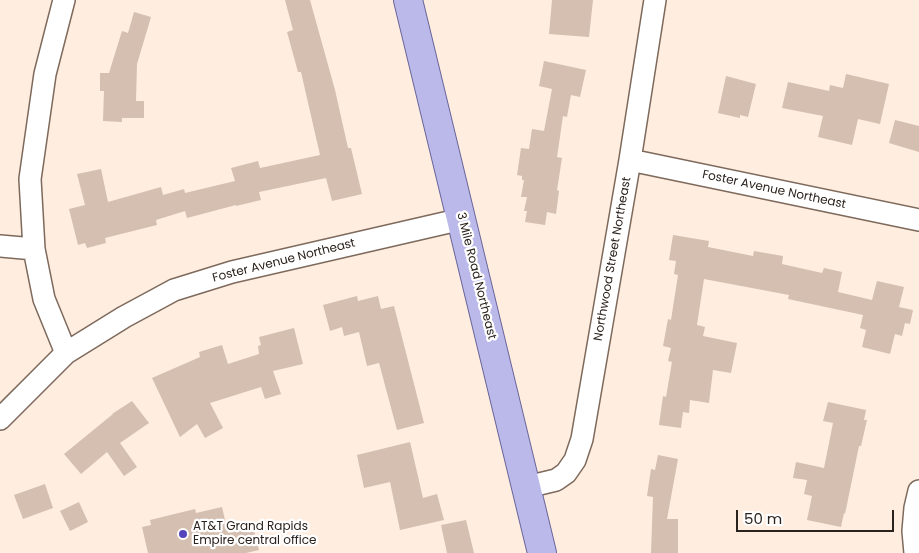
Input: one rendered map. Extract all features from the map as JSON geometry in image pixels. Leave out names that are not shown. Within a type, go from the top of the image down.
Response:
[{"type":"main road","name":"3 Mile Road Northeast","points":[[408,0],[542,553]]},
{"type":"street","points":[[64,0],[45,74],[30,179],[34,249],[44,299],[66,353]]},
{"type":"street","name":"Northwood Street Northeast","points":[[527,487],[556,480],[566,473],[576,460],[580,446],[630,160],[655,0]]},
{"type":"street","name":"Foster Avenue Northeast","points":[[630,160],[919,220]]},
{"type":"street","name":"Foster Avenue Northeast","points":[[0,419],[66,353],[124,317],[174,290],[232,272],[462,219]]},
{"type":"street","points":[[0,246],[34,249]]},
{"type":"street","points":[[915,553],[913,531],[919,491]]},
{"type":"building","points":[[285,0],[310,0],[335,90],[348,148],[351,148],[362,194],[332,201],[326,178],[259,192],[261,200],[187,218],[185,211],[156,220],[157,225],[105,238],[106,243],[87,248],[85,243],[78,245],[69,209],[85,205],[77,174],[101,169],[108,202],[161,187],[163,195],[184,189],[185,193],[235,181],[231,168],[258,161],[260,168],[320,155],[301,72],[298,72],[287,32],[293,30]]},
{"type":"building","points":[[552,0],[593,0],[589,37],[549,34]]},
{"type":"building","points":[[134,12],[151,17],[137,64],[136,101],[144,101],[144,118],[122,118],[122,122],[103,121],[104,91],[100,91],[100,73],[109,73],[122,31],[128,33]]},
{"type":"building","points":[[544,61],[586,70],[580,97],[571,95],[567,117],[563,116],[557,157],[562,158],[557,190],[559,191],[556,214],[547,212],[545,225],[525,222],[527,211],[524,211],[527,197],[521,197],[524,180],[522,180],[522,176],[517,175],[521,148],[529,149],[532,129],[544,131],[552,89],[539,86]]},
{"type":"building","points":[[846,74],[889,84],[880,124],[858,119],[852,145],[818,137],[823,116],[782,108],[788,82],[829,91],[830,85],[843,88]]},
{"type":"building","points":[[726,76],[756,84],[748,117],[740,115],[740,118],[718,113]]},
{"type":"building","points":[[895,120],[919,126],[919,152],[889,143]]},
{"type":"building","points":[[673,235],[709,241],[708,247],[753,256],[754,251],[783,256],[782,264],[822,273],[824,268],[842,272],[838,292],[872,300],[877,281],[904,287],[899,307],[913,310],[910,324],[905,323],[902,336],[895,334],[890,354],[862,347],[866,330],[860,328],[863,315],[788,299],[789,295],[704,279],[697,325],[705,327],[703,336],[737,343],[731,373],[713,370],[709,403],[690,400],[689,413],[683,412],[681,428],[659,425],[663,396],[666,397],[672,362],[668,361],[671,348],[663,346],[668,319],[671,320],[678,275],[674,274],[676,261],[669,260]]},
{"type":"building","points":[[357,296],[358,301],[378,296],[381,309],[394,306],[424,423],[397,430],[379,363],[367,366],[359,332],[344,336],[342,327],[330,331],[323,305]]},
{"type":"building","points":[[294,328],[303,364],[273,371],[281,394],[265,399],[261,387],[210,403],[223,428],[205,438],[197,424],[180,437],[152,378],[200,357],[199,352],[222,345],[228,364],[259,354],[258,346],[261,345],[259,337]]},
{"type":"building","points":[[132,401],[149,423],[120,443],[137,467],[124,476],[107,452],[81,474],[64,454],[112,414]]},
{"type":"building","points":[[828,402],[866,410],[864,420],[867,420],[861,446],[859,446],[841,527],[807,520],[812,496],[804,494],[807,480],[793,478],[796,462],[824,468],[833,423],[823,421]]},
{"type":"building","points":[[410,442],[423,498],[437,494],[444,520],[400,530],[390,482],[364,488],[357,455]]},
{"type":"building","points":[[658,455],[678,459],[667,519],[678,519],[678,553],[651,553],[653,497],[647,496],[651,469],[655,470]]},
{"type":"building","points":[[45,484],[53,508],[23,519],[14,495]]},
{"type":"building","points":[[79,502],[88,522],[70,531],[60,511]]},
{"type":"building","name":"AT&T Grand Rapids Empire central office","points":[[222,507],[228,533],[253,526],[259,550],[246,553],[148,553],[142,527],[151,525],[150,520],[195,509],[196,513]]},
{"type":"building","points":[[466,520],[474,553],[447,553],[441,525]]},
{"type":"place","name":"AT&T Grand Rapids Empire central office","points":[[183,534]]}]
